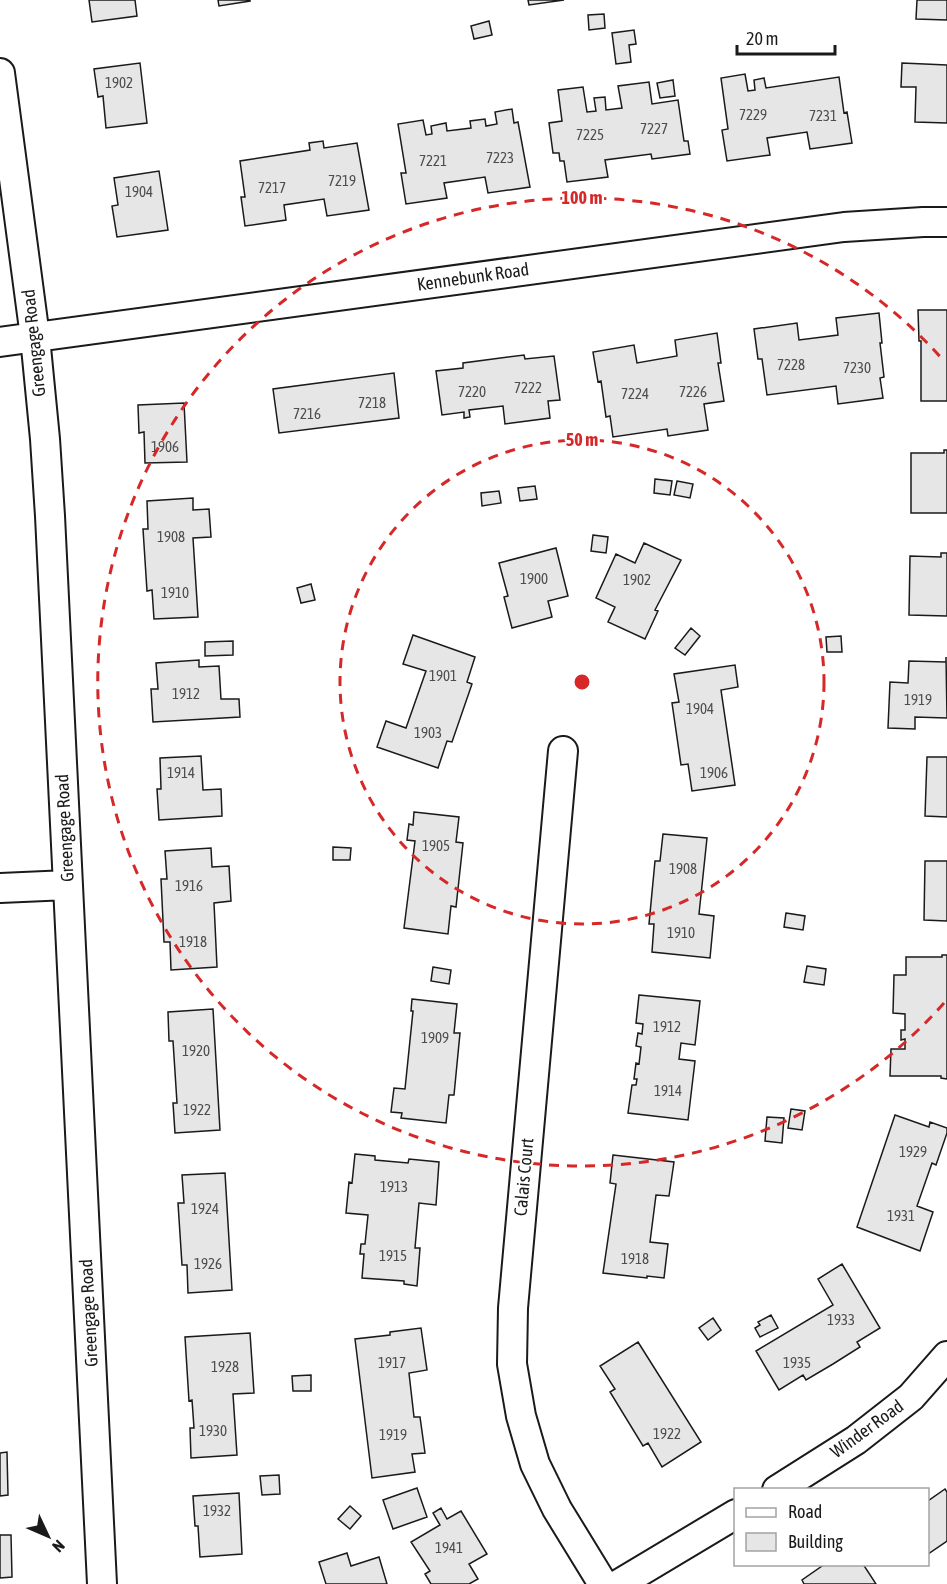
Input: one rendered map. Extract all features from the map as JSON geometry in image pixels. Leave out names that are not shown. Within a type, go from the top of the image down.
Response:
[{"type":"street","name":"Greengage Road","points":[[0,73],[45,439],[102,1584]]},
{"type":"street","name":"Kennebunk Road","points":[[0,342],[844,227],[947,222]]},
{"type":"street","name":"Calais Court","points":[[562,752],[513,1308],[512,1364],[521,1416],[535,1464],[557,1509],[603,1584]]},
{"type":"street","points":[[0,888],[68,885]]},
{"type":"street","name":"Winder Road","points":[[780,1488],[856,1440],[911,1398],[947,1356]]},
{"type":"street","points":[[619,1584],[734,1515]]},
{"type":"building","points":[[89,0],[135,0],[137,16],[92,22]]},
{"type":"building","points":[[218,0],[250,0],[250,1],[219,6]]},
{"type":"building","points":[[528,0],[564,0],[529,5]]},
{"type":"building","points":[[917,0],[947,0],[947,20],[916,19]]},
{"type":"building","points":[[604,14],[605,28],[589,30],[588,15]]},
{"type":"building","points":[[489,21],[492,35],[474,39],[471,26]]},
{"type":"building","points":[[634,30],[636,44],[629,45],[631,62],[616,64],[612,33]]},
{"type":"building","points":[[140,63],[147,123],[106,128],[103,96],[98,97],[94,69]]},
{"type":"building","points":[[902,63],[947,65],[947,123],[915,122],[916,87],[901,87]]},
{"type":"building","points":[[745,74],[748,91],[755,90],[754,80],[764,78],[766,88],[839,77],[844,113],[847,112],[852,143],[810,149],[807,132],[767,138],[770,155],[727,161],[722,130],[728,129],[721,78]]},
{"type":"building","points":[[673,80],[675,96],[660,98],[657,83]]},
{"type":"building","points":[[649,82],[652,104],[678,100],[684,141],[688,141],[690,154],[652,159],[651,154],[605,160],[608,177],[567,182],[564,161],[560,161],[559,153],[553,153],[549,123],[562,121],[558,90],[583,87],[587,112],[596,111],[594,98],[605,97],[606,110],[622,108],[618,86]]},
{"type":"building","points":[[512,109],[514,123],[518,122],[530,187],[488,193],[485,177],[444,183],[447,198],[406,204],[401,173],[406,173],[398,124],[423,120],[426,135],[432,134],[431,126],[446,123],[447,131],[471,128],[470,121],[485,119],[486,126],[497,124],[495,112]]},
{"type":"building","points":[[323,141],[324,148],[357,143],[369,210],[327,216],[324,199],[284,205],[286,220],[245,226],[241,197],[245,197],[240,161],[310,150],[309,143]]},
{"type":"building","points":[[159,171],[168,230],[117,237],[112,206],[118,205],[114,178]]},
{"type":"building","points":[[918,310],[947,310],[947,401],[921,401],[921,341],[919,341]]},
{"type":"building","points":[[879,313],[884,377],[880,378],[883,398],[838,404],[836,386],[767,395],[762,359],[758,359],[754,329],[797,323],[799,340],[838,335],[836,318]]},
{"type":"building","points":[[717,333],[721,363],[718,363],[724,401],[704,404],[708,430],[668,436],[667,429],[613,437],[610,416],[606,417],[601,381],[598,382],[593,352],[634,345],[637,363],[677,356],[675,340]]},
{"type":"building","points":[[524,355],[525,359],[554,356],[560,400],[548,401],[550,418],[505,424],[503,406],[469,410],[470,417],[464,418],[464,412],[442,415],[436,371],[463,368],[463,363]]},
{"type":"building","points":[[394,373],[399,418],[279,433],[273,389]]},
{"type":"building","points":[[184,403],[187,462],[145,463],[144,432],[139,433],[138,405]]},
{"type":"building","points":[[944,450],[947,450],[947,513],[911,513],[911,453],[944,453]]},
{"type":"building","points":[[655,479],[672,481],[670,495],[654,493]]},
{"type":"building","points":[[677,481],[693,484],[690,498],[674,495]]},
{"type":"building","points":[[535,486],[537,499],[520,501],[518,488]]},
{"type":"building","points":[[499,491],[501,503],[482,506],[481,493]]},
{"type":"building","points":[[193,498],[193,510],[209,509],[211,537],[193,538],[198,617],[154,619],[152,590],[147,591],[143,529],[148,529],[147,501]]},
{"type":"building","points":[[593,535],[608,537],[606,553],[591,551]]},
{"type":"building","points":[[644,543],[681,560],[655,610],[658,611],[645,639],[608,622],[615,607],[596,598],[616,554],[635,563]]},
{"type":"building","points":[[556,548],[568,596],[548,601],[552,617],[512,628],[504,597],[508,596],[499,563]]},
{"type":"building","points":[[941,553],[947,553],[947,616],[909,615],[910,556],[941,557]]},
{"type":"building","points":[[311,584],[315,600],[301,603],[297,588]]},
{"type":"building","points":[[691,628],[700,636],[685,655],[675,648]]},
{"type":"building","points":[[413,635],[475,657],[467,682],[472,684],[452,742],[447,741],[438,768],[377,747],[386,721],[406,728],[426,671],[403,664]]},
{"type":"building","points":[[841,636],[842,652],[827,652],[826,637]]},
{"type":"building","points":[[233,641],[233,655],[205,656],[205,642]]},
{"type":"building","points":[[946,657],[947,718],[915,717],[915,729],[888,728],[890,682],[908,683],[909,661],[946,662]]},
{"type":"building","points":[[199,660],[199,667],[219,666],[221,699],[239,699],[240,717],[153,722],[151,689],[158,689],[156,663]]},
{"type":"building","points":[[735,665],[738,687],[721,690],[735,785],[692,791],[688,764],[681,765],[672,703],[679,702],[674,674]]},
{"type":"building","points":[[201,756],[203,790],[221,789],[222,816],[159,820],[157,789],[161,789],[160,758]]},
{"type":"building","points":[[927,757],[947,757],[947,817],[925,816]]},
{"type":"building","points":[[414,812],[459,817],[456,842],[463,843],[456,907],[451,906],[448,934],[404,928],[415,841],[407,840],[409,824],[413,825]]},
{"type":"building","points":[[663,834],[707,838],[699,914],[714,916],[710,958],[652,952],[654,924],[649,924],[655,861],[660,861]]},
{"type":"building","points":[[333,847],[351,848],[350,860],[333,860]]},
{"type":"building","points":[[211,848],[212,867],[229,866],[231,901],[214,903],[217,967],[171,970],[170,942],[164,942],[161,879],[167,879],[165,851]]},
{"type":"building","points":[[925,861],[947,861],[947,921],[924,920]]},
{"type":"building","points":[[786,913],[805,916],[803,930],[784,927]]},
{"type":"building","points":[[942,955],[947,955],[947,1079],[941,1076],[890,1076],[891,1049],[905,1049],[905,1039],[901,1040],[901,1030],[905,1030],[905,1014],[893,1013],[894,975],[906,975],[906,957],[942,957]]},
{"type":"building","points":[[807,966],[826,969],[824,985],[804,982]]},
{"type":"building","points":[[433,967],[451,970],[449,984],[431,981]]},
{"type":"building","points":[[639,995],[700,1001],[695,1045],[681,1043],[679,1059],[695,1061],[688,1120],[628,1113],[632,1085],[636,1085],[637,1079],[634,1079],[636,1063],[639,1064],[641,1047],[636,1046],[638,1033],[642,1034],[643,1024],[636,1023]]},
{"type":"building","points":[[412,999],[457,1004],[454,1033],[460,1033],[454,1095],[449,1095],[446,1123],[401,1118],[402,1113],[391,1112],[394,1088],[405,1089],[413,1011],[411,1011]]},
{"type":"building","points":[[213,1009],[220,1130],[175,1133],[173,1103],[177,1103],[173,1041],[169,1041],[168,1012]]},
{"type":"building","points":[[791,1109],[805,1111],[802,1130],[788,1128]]},
{"type":"building","points":[[895,1115],[929,1127],[930,1122],[947,1128],[936,1165],[932,1163],[917,1206],[933,1212],[920,1251],[857,1227]]},
{"type":"building","points":[[767,1117],[784,1118],[782,1143],[765,1141]]},
{"type":"building","points":[[355,1154],[375,1156],[375,1160],[408,1163],[409,1159],[439,1162],[436,1205],[419,1203],[415,1248],[420,1248],[417,1286],[404,1284],[404,1281],[362,1278],[364,1254],[360,1254],[361,1244],[365,1244],[368,1215],[346,1213]]},
{"type":"building","points":[[613,1155],[674,1162],[669,1196],[656,1195],[650,1242],[668,1244],[664,1278],[603,1273],[616,1184],[610,1183]]},
{"type":"building","points":[[225,1173],[232,1290],[188,1293],[187,1265],[182,1265],[178,1203],[184,1203],[182,1175]]},
{"type":"building","points":[[842,1264],[880,1328],[857,1342],[860,1347],[833,1364],[806,1380],[803,1375],[779,1390],[756,1351],[833,1305],[818,1279]]},
{"type":"building","points":[[771,1315],[778,1328],[760,1337],[755,1328],[760,1325],[758,1322]]},
{"type":"building","points":[[713,1318],[721,1330],[708,1340],[699,1328]]},
{"type":"building","points":[[421,1328],[427,1370],[409,1373],[414,1417],[420,1417],[425,1453],[412,1454],[415,1472],[372,1478],[355,1339],[390,1335],[390,1332]]},
{"type":"building","points":[[250,1333],[254,1393],[233,1394],[237,1455],[191,1458],[190,1428],[194,1428],[192,1400],[189,1401],[185,1337]]},
{"type":"building","points":[[638,1342],[701,1442],[662,1467],[648,1443],[643,1446],[610,1392],[615,1389],[600,1366]]},
{"type":"building","points":[[311,1375],[311,1391],[293,1391],[292,1376]]},
{"type":"building","points":[[7,1452],[8,1495],[0,1496],[0,1453]]},
{"type":"building","points":[[279,1475],[280,1494],[262,1495],[260,1476]]},
{"type":"building","points":[[417,1488],[427,1517],[393,1529],[383,1500]]},
{"type":"building","points":[[945,1489],[947,1492],[947,1541],[929,1553],[929,1500]]},
{"type":"building","points":[[239,1493],[242,1554],[200,1557],[193,1496]]},
{"type":"building","points":[[350,1506],[361,1516],[350,1529],[338,1519]]},
{"type":"building","points":[[441,1508],[447,1519],[461,1511],[487,1554],[469,1564],[478,1579],[469,1584],[431,1584],[425,1574],[430,1571],[411,1542],[440,1525],[433,1513]]},
{"type":"building","points":[[0,1535],[11,1535],[12,1577],[0,1578]]},
{"type":"building","points":[[347,1553],[351,1566],[379,1557],[387,1584],[326,1584],[319,1562]]},
{"type":"building","points":[[822,1566],[864,1566],[876,1584],[804,1584],[802,1580]]}]
